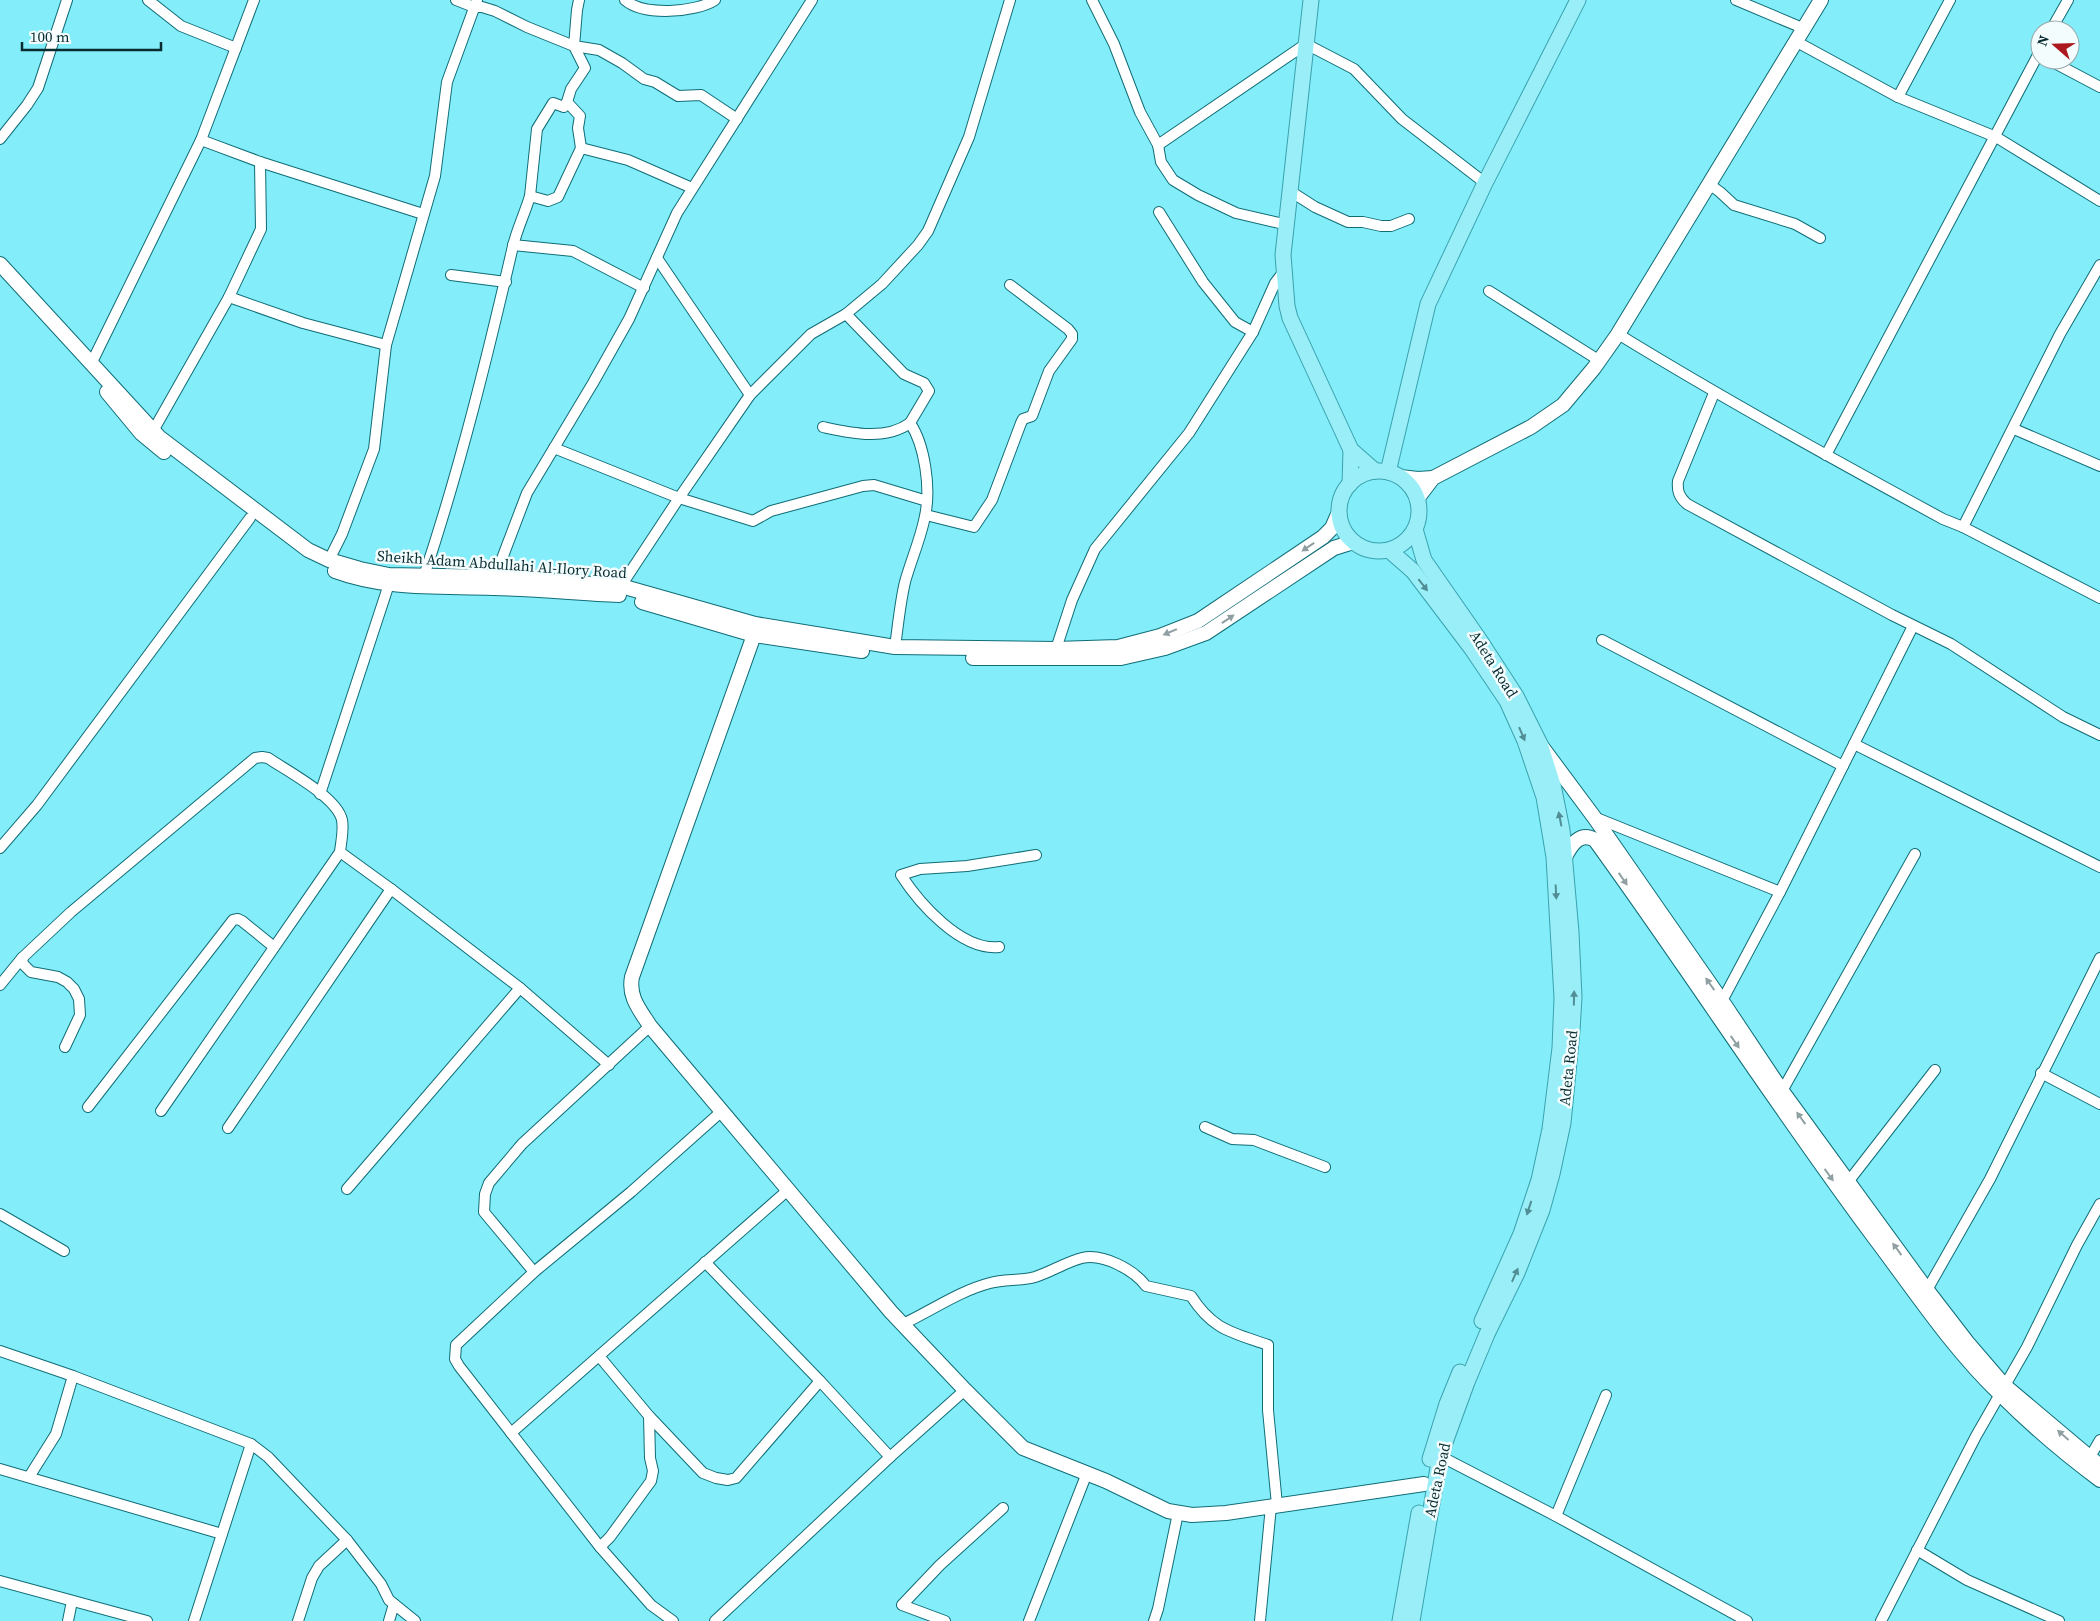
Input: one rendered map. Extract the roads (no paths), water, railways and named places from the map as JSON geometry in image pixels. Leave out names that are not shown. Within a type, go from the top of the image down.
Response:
[{"type":"main road","points":[[1311,0],[1288,225],[1283,256],[1286,270],[1287,306],[1290,318],[1351,450],[1350,484]]},
{"type":"main road","points":[[1387,473],[1428,304],[1485,183],[1578,0]]},
{"type":"main road","points":[[1351,450],[1410,485],[1417,499],[1419,514],[1415,529],[1406,541],[1389,550],[1370,550],[1353,542],[1343,528],[1339,512],[1342,497],[1350,484],[1362,474],[1387,473]]},
{"type":"main road","name":"Adeta Road","points":[[1400,1621],[1424,1484],[1435,1438],[1447,1404],[1521,1234],[1536,1189],[1563,1078],[1574,997],[1572,943],[1562,830],[1553,785],[1540,744],[1516,696],[1424,560],[1415,529]]},
{"type":"main road","name":"Adeta Road","points":[[1389,550],[1412,571],[1472,649],[1507,700],[1525,741],[1544,797],[1554,857],[1562,998],[1560,1048],[1563,1078],[1563,1123],[1542,1210],[1517,1273],[1467,1382],[1440,1456],[1412,1621]]},
{"type":"street","points":[[0,139],[38,88],[67,0]]},
{"type":"street","points":[[148,0],[181,26],[236,48]]},
{"type":"street","points":[[92,362],[201,140],[254,0]]},
{"type":"street","points":[[456,0],[476,4],[495,11],[527,27],[574,46],[599,50],[622,63],[644,79],[654,82],[678,96],[701,95],[737,119]]},
{"type":"street","points":[[424,576],[450,496],[506,282],[513,245],[530,196],[537,129],[553,103],[564,107],[571,89],[585,68],[574,46],[577,10],[580,0]]},
{"type":"street","points":[[624,0],[633,5],[665,12],[690,8],[715,0]]},
{"type":"street","points":[[495,577],[527,493],[629,319],[677,212],[812,0]]},
{"type":"street","points":[[621,586],[750,395],[811,334],[846,314],[882,284],[918,245],[928,231],[969,137],[1010,0]]},
{"type":"street","points":[[1092,0],[1114,44],[1140,112],[1158,145],[1161,162],[1172,180],[1236,213],[1288,225]]},
{"type":"street","points":[[1736,0],[1805,29]]},
{"type":"street","points":[[1387,473],[1418,479],[1433,478],[1532,427],[1563,405],[1600,361],[1618,334],[1821,0]]},
{"type":"street","points":[[1898,97],[1950,0]]},
{"type":"street","points":[[2057,20],[2068,0]]},
{"type":"street","points":[[329,560],[342,534],[374,449],[386,345],[435,176],[447,82],[476,4]]},
{"type":"street","points":[[1797,42],[1898,97],[1996,137],[2100,201]]},
{"type":"street","points":[[1158,145],[1306,44],[1354,69],[1402,119],[1485,183]]},
{"type":"street","points":[[1826,454],[2031,70]]},
{"type":"street","points":[[2069,70],[2100,86]]},
{"type":"street","points":[[530,196],[548,201],[558,197],[581,148],[578,128],[580,116],[567,102]]},
{"type":"street","points":[[201,140],[260,162],[423,214]]},
{"type":"street","points":[[581,148],[628,160],[692,188]]},
{"type":"street","points":[[153,431],[229,297],[261,229],[260,162]]},
{"type":"street","points":[[1709,184],[1734,205],[1795,224],[1820,238]]},
{"type":"street","points":[[1290,191],[1315,207],[1348,222],[1392,226],[1410,219]]},
{"type":"street","points":[[1159,212],[1203,282],[1235,322],[1253,332]]},
{"type":"street","points":[[513,245],[573,251],[644,288]]},
{"type":"street","points":[[657,258],[750,395]]},
{"type":"street","name":"Sheikh Adam Abdullahi Al-Ilory Road","points":[[0,264],[141,433],[308,550],[346,566],[389,575],[495,577],[526,584],[619,595],[754,635],[894,656],[1079,653],[1118,647],[1160,636],[1198,621],[1323,537],[1332,528],[1339,512]]},
{"type":"street","points":[[1963,527],[2014,429],[2060,334],[2100,265]]},
{"type":"street","points":[[1056,649],[1072,600],[1095,549],[1189,433],[1253,332],[1275,283],[1286,270]]},
{"type":"street","name":"Sheikh Adam Abdullahi Al-Ilory Road","points":[[0,275],[60,334],[92,362],[153,431],[232,498],[250,518],[304,556],[360,580],[389,584],[621,586],[755,624],[895,647],[1056,649],[1121,658],[1164,648],[1206,633],[1334,548],[1353,542]]},
{"type":"street","points":[[451,275],[506,282]]},
{"type":"street","points":[[926,515],[974,527],[992,500],[1023,419],[1032,416],[1049,371],[1072,339],[1072,334],[1068,329],[1010,285]]},
{"type":"street","points":[[1489,292],[1600,361]]},
{"type":"street","points":[[229,297],[303,323],[386,345]]},
{"type":"street","points":[[823,427],[853,433],[874,434],[895,430],[910,422],[929,391],[924,383],[904,374],[846,314]]},
{"type":"street","points":[[1618,334],[1714,393],[1943,519],[1963,527],[2100,598]]},
{"type":"street","points":[[1714,393],[1678,481],[1677,489],[1680,498],[1687,504],[1913,626],[1951,644],[2063,717],[2100,735]]},
{"type":"street","points":[[895,647],[905,584],[926,515],[927,501],[926,474],[921,449],[917,434],[910,422]]},
{"type":"street","points":[[2014,429],[2100,466]]},
{"type":"street","points":[[554,448],[679,498],[753,521],[771,511],[863,486],[874,485],[927,501]]},
{"type":"street","points":[[1417,499],[1433,478]]},
{"type":"street","points":[[0,848],[37,804],[250,518]]},
{"type":"street","points":[[320,794],[389,584]]},
{"type":"street","points":[[1722,1001],[1780,892],[1913,626]]},
{"type":"street","points":[[754,635],[632,977],[631,996],[650,1026],[903,1324],[1023,1448],[1086,1473],[1168,1511],[1192,1515],[1226,1513],[1424,1484]]},
{"type":"street","points":[[1602,640],[1843,766]]},
{"type":"street","points":[[1540,744],[1594,817],[1782,1091],[1926,1290],[2002,1389]]},
{"type":"street","points":[[1854,744],[2100,866]]},
{"type":"street","points":[[0,985],[22,958],[71,912],[256,758],[268,758],[320,794],[336,808],[342,820],[343,834],[340,852],[161,1111]]},
{"type":"street","points":[[1594,817],[1780,892]]},
{"type":"street","points":[[1565,857],[1575,841],[1582,837],[1590,837],[1595,840],[1776,1102],[1951,1339],[2002,1389],[2091,1464],[2100,1480]]},
{"type":"street","points":[[340,852],[391,888],[520,988],[609,1065]]},
{"type":"street","points":[[1782,1091],[1915,854]]},
{"type":"street","points":[[999,947],[973,942],[955,932],[914,895],[901,875],[920,869],[967,866],[1036,855]]},
{"type":"street","points":[[228,1128],[391,888]]},
{"type":"street","points":[[88,1107],[233,920],[242,920],[274,947]]},
{"type":"street","points":[[22,958],[23,964],[30,972],[58,976],[67,982],[74,989],[79,999],[80,1015],[65,1047]]},
{"type":"street","points":[[1926,1290],[1990,1179],[2100,958]]},
{"type":"street","points":[[348,1189],[520,988]]},
{"type":"street","points":[[534,1272],[484,1212],[485,1194],[489,1183],[522,1144],[650,1026]]},
{"type":"street","points":[[1848,1182],[1935,1070]]},
{"type":"street","points":[[2042,1074],[2100,1104]]},
{"type":"street","points":[[673,1621],[651,1605],[600,1547],[459,1366],[455,1359],[455,1352],[456,1345],[534,1272],[631,1192],[722,1111]]},
{"type":"street","points":[[1205,1127],[1232,1139],[1254,1140],[1325,1167]]},
{"type":"street","points":[[511,1433],[788,1190]]},
{"type":"street","points":[[1881,1621],[2002,1389],[2027,1347],[2076,1244],[2100,1204]]},
{"type":"street","points":[[0,1214],[64,1251]]},
{"type":"street","points":[[903,1324],[960,1295],[990,1283],[1034,1277],[1083,1257],[1109,1261],[1126,1268],[1137,1275],[1146,1286],[1191,1296],[1203,1314],[1223,1329],[1268,1345],[1268,1410],[1274,1505],[1260,1621]]},
{"type":"street","points":[[705,1262],[820,1381],[890,1457]]},
{"type":"street","points":[[0,1350],[251,1444],[268,1457],[347,1540],[394,1604],[404,1610],[415,1621]]},
{"type":"street","points":[[599,1356],[649,1416],[703,1473],[728,1480],[736,1478],[820,1381]]},
{"type":"street","points":[[29,1478],[56,1434],[73,1376]]},
{"type":"street","points":[[715,1621],[890,1457],[965,1390]]},
{"type":"street","points":[[1556,1516],[1606,1395]]},
{"type":"street","points":[[600,1547],[610,1537],[651,1481],[653,1471],[650,1458],[649,1416]]},
{"type":"street","points":[[2091,1464],[2100,1440]]},
{"type":"street","points":[[194,1621],[251,1444]]},
{"type":"street","points":[[1440,1456],[1556,1516],[1746,1621]]},
{"type":"street","points":[[0,1469],[222,1534]]},
{"type":"street","points":[[1030,1621],[1086,1473]]},
{"type":"street","points":[[945,1621],[902,1605],[940,1564],[1003,1508]]},
{"type":"street","points":[[1154,1621],[1178,1513]]},
{"type":"street","points":[[298,1621],[312,1578],[319,1566],[347,1540]]},
{"type":"street","points":[[1917,1550],[1968,1580],[2059,1621]]},
{"type":"street","points":[[0,1581],[147,1621]]},
{"type":"street","points":[[68,1621],[72,1601]]},
{"type":"street","points":[[389,1621],[394,1604]]}]
